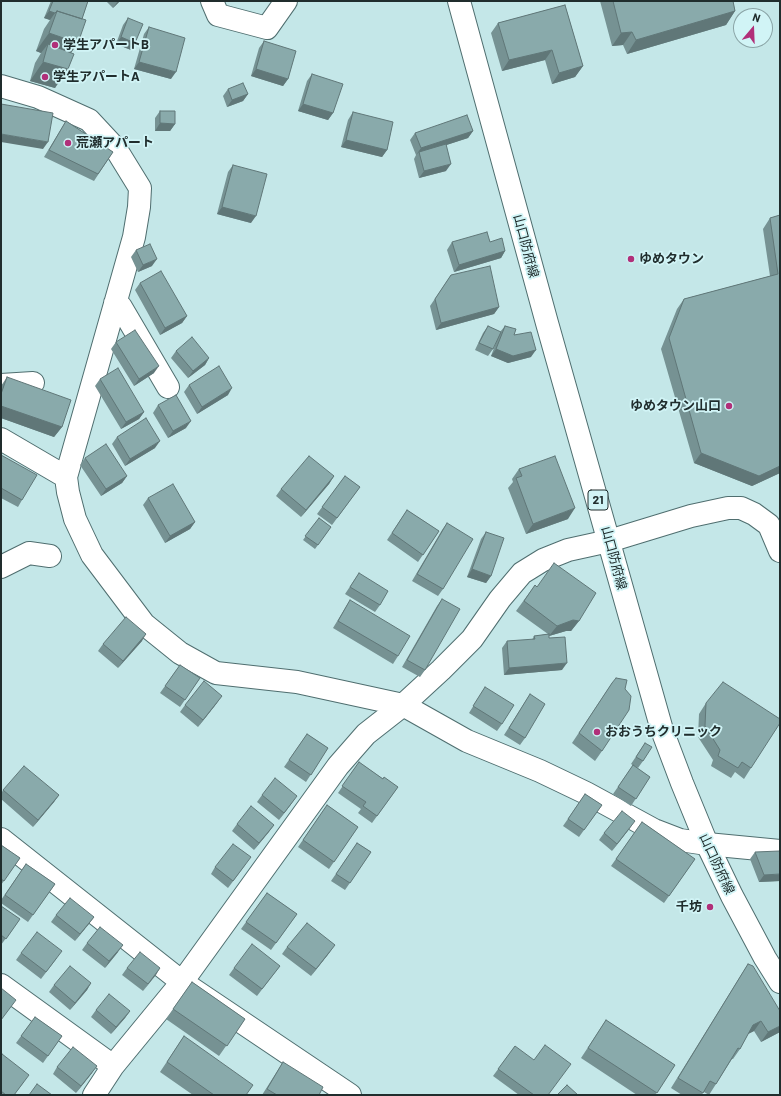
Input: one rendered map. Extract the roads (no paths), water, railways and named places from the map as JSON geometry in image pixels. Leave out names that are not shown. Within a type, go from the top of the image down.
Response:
[{"type":"street","points":[[212,1],[218,15],[267,28],[286,1]]},
{"type":"street","name":"山口防府線","points":[[459,1],[547,323],[662,730],[707,844],[732,896],[765,958],[780,982]]},
{"type":"street","points":[[1,86],[38,97],[89,120],[116,149],[140,188],[139,207],[134,237],[66,477],[75,519],[92,555],[144,624],[180,653],[216,673],[297,682],[403,705],[467,741],[540,771],[586,793],[654,830],[680,840],[780,851]]},
{"type":"street","points":[[115,303],[121,307],[168,387]]},
{"type":"street","points":[[1,385],[33,383]]},
{"type":"street","points":[[1,439],[66,477]]},
{"type":"street","points":[[94,1095],[113,1066],[182,982],[338,766],[366,734],[403,705],[472,639],[500,599],[522,573],[543,560],[568,550],[609,541],[691,516],[728,508],[741,508],[754,514],[769,525],[780,551]]},
{"type":"street","points":[[1,567],[29,553],[50,556]]},
{"type":"street","points":[[1,838],[182,982],[350,1095]]},
{"type":"street","points":[[1,985],[113,1066]]},
{"type":"place","name":"学生アパートB","points":[[55,45]]},
{"type":"place","name":"学生アパートA","points":[[45,77]]},
{"type":"place","name":"荒瀬アパート","points":[[68,143]]},
{"type":"place","name":"ゆめタウン","points":[[631,259]]},
{"type":"place","name":"ゆめタウン山口","points":[[729,406]]},
{"type":"place","name":"おおうちクリニック","points":[[597,732]]},
{"type":"place","name":"千坊","points":[[710,907]]}]
